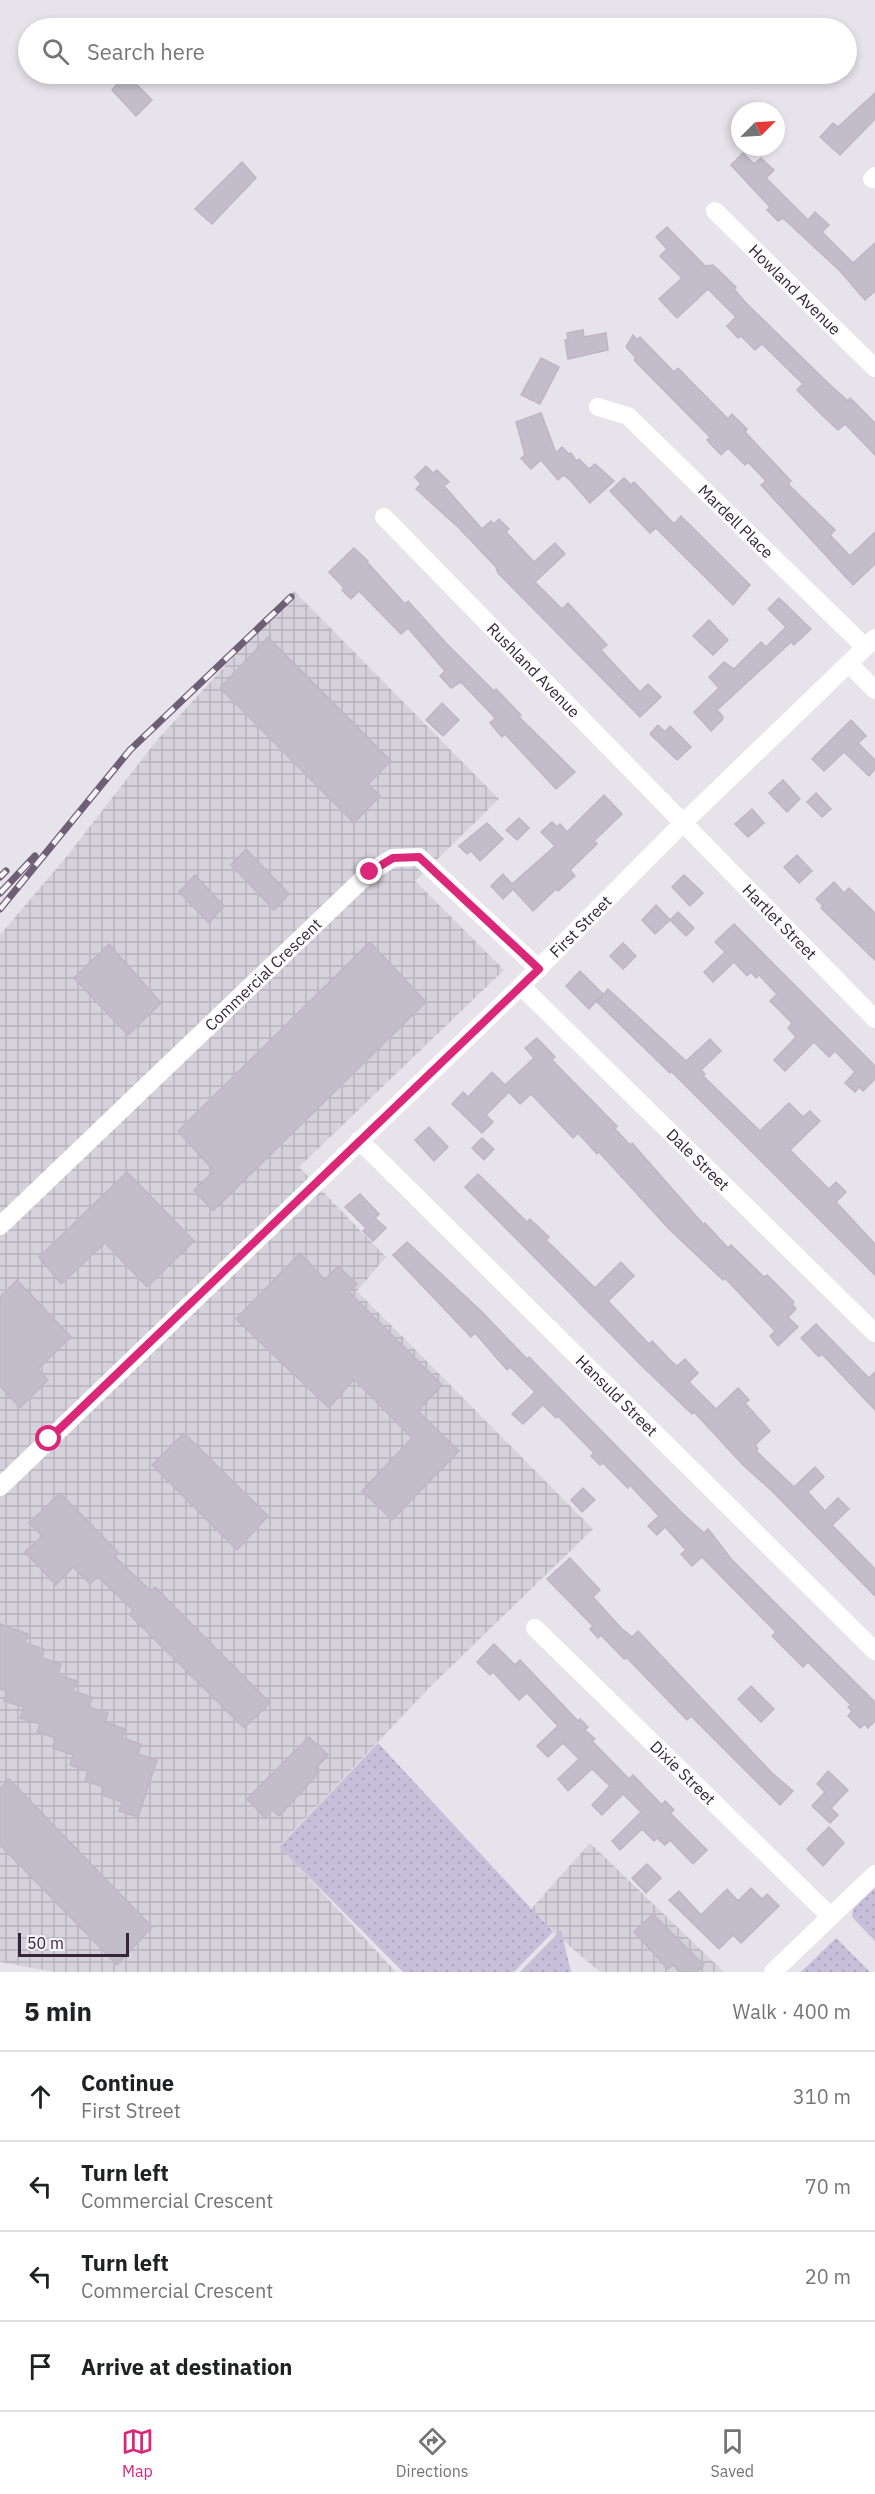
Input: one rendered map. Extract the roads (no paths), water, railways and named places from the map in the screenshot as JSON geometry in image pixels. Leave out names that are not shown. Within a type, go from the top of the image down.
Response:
[{"type":"street","name":"Howland Avenue","points":[[715,211],[875,368]]},
{"type":"street","name":"Mardell Place","points":[[598,407],[628,416],[870,642]]},
{"type":"street","name":"Rushland Avenue","points":[[384,517],[683,823]]},
{"type":"street","name":"First Street","points":[[0,1487],[539,969],[683,823],[870,642]]},
{"type":"street","points":[[849,664],[875,690]]},
{"type":"street","name":"Hartlet Street","points":[[683,823],[875,1019]]},
{"type":"street","name":"Commercial Crescent","points":[[0,1226],[370,872],[393,858],[419,857],[539,969]]},
{"type":"street","name":"Dale Street","points":[[521,986],[875,1333]]},
{"type":"street","name":"Hansuld Street","points":[[359,1140],[875,1651]]},
{"type":"street","name":"Dixie Street","points":[[536,1628],[830,1916]]},
{"type":"street","points":[[773,1972],[875,1874]]},
{"type":"railway","points":[[0,909],[130,750],[291,597]]},
{"type":"railway","points":[[0,893],[35,856]]},
{"type":"railway","points":[[0,877],[6,871]]}]
